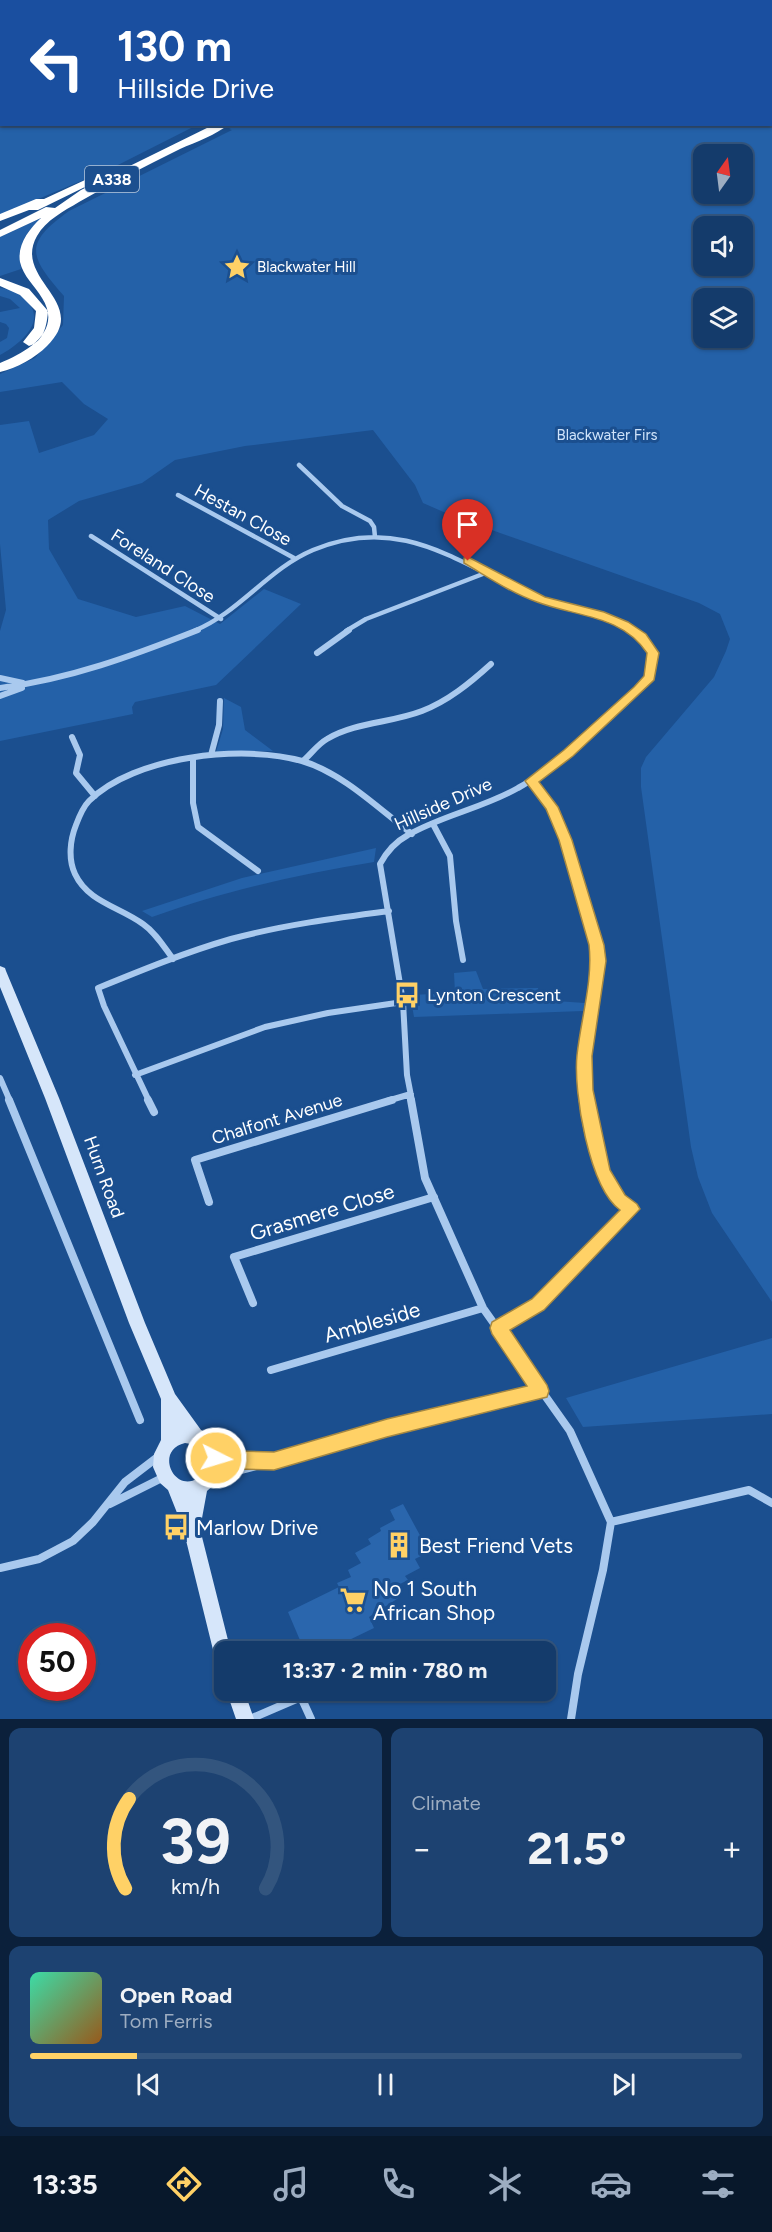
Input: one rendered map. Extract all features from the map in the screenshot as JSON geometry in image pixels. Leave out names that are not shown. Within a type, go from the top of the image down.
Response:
[{"type":"highway","name":"A338","points":[[0,224],[203,126]]},
{"type":"highway","name":"A338","points":[[0,234],[220,126]]},
{"type":"highway","points":[[0,218],[76,187]]},
{"type":"highway","points":[[0,368],[34,351],[47,338],[56,323],[55,309],[28,270],[25,258],[28,243],[35,231],[50,217],[95,188]]},
{"type":"highway","points":[[0,282],[14,286],[28,294],[40,307],[43,316],[40,328],[32,339],[0,359]]},
{"type":"main road","name":"Hurn Road","points":[[0,971],[52,1098],[136,1323],[169,1399],[195,1435]]},
{"type":"main road","name":"Hurn Road","points":[[166,1448],[169,1399]]},
{"type":"main road","points":[[191,1528],[204,1481],[215,1465],[214,1450],[210,1443],[195,1435],[177,1438],[166,1448],[161,1469],[191,1528],[220,1641]]},
{"type":"main road","points":[[169,1481],[191,1488],[204,1481]]},
{"type":"main road","points":[[239,1701],[245,1719]]},
{"type":"street","points":[[299,465],[342,506],[370,521],[374,527],[375,537]]},
{"type":"street","name":"Hestan Close","points":[[178,495],[294,558]]},
{"type":"street","name":"Foreland Close","points":[[91,536],[220,619]]},
{"type":"street","name":"Hillside Drive","points":[[0,688],[75,676],[153,649],[220,619],[294,558],[326,545],[375,537],[398,539],[442,549],[540,600],[600,615],[624,624],[642,636],[653,653],[650,677],[569,753],[531,781],[474,809],[412,834],[395,844],[381,859],[381,879],[389,911],[403,1002],[411,1094],[426,1178],[483,1308],[570,1431],[611,1522]]},
{"type":"street","points":[[316,653],[343,633],[366,620],[488,572]]},
{"type":"street","points":[[303,761],[321,744],[335,736],[398,719],[443,701],[465,688],[491,664]]},
{"type":"street","name":"Hillside Drive","points":[[0,678],[31,684]]},
{"type":"street","name":"Hillside Drive","points":[[0,696],[31,684]]},
{"type":"street","points":[[210,755],[219,725],[220,701]]},
{"type":"street","points":[[72,738],[80,755],[76,773],[95,796]]},
{"type":"street","points":[[173,959],[143,924],[100,902],[80,882],[71,856],[71,837],[81,812],[95,796],[139,772],[210,755],[255,753],[303,761],[325,771],[412,834]]},
{"type":"street","points":[[193,759],[195,796],[193,816],[198,827],[258,871]]},
{"type":"street","points":[[498,1328],[538,1304],[632,1209],[619,1200],[610,1188],[602,1170],[585,1090],[584,1056],[598,961],[596,945],[565,840],[552,807],[531,781]]},
{"type":"street","points":[[433,824],[450,856],[456,921],[463,960]]},
{"type":"street","points":[[154,1112],[135,1075],[98,988],[173,959],[252,934],[322,919],[389,911]]},
{"type":"street","points":[[135,1075],[217,1043],[282,1022],[403,1002]]},
{"type":"street","points":[[0,1078],[140,1420]]},
{"type":"street","name":"Chalfont Avenue","points":[[209,1202],[195,1160],[411,1094]]},
{"type":"street","name":"Grasmere Close","points":[[253,1304],[234,1257],[434,1197]]},
{"type":"street","name":"Ambleside","points":[[271,1370],[483,1308]]},
{"type":"street","points":[[204,1481],[387,1428],[540,1391]]},
{"type":"street","points":[[0,1568],[24,1564],[50,1555],[72,1543],[125,1482],[166,1448]]},
{"type":"street","points":[[214,1450],[237,1460],[274,1461]]},
{"type":"street","points":[[106,1506],[169,1481]]},
{"type":"street","points":[[571,1719],[578,1674],[603,1570],[611,1522],[749,1491],[772,1503]]},
{"type":"street","points":[[250,1719],[301,1697],[311,1719]]},
{"type":"green space","points":[[0,126],[195,126],[112,168],[0,215]]},
{"type":"green space","name":"Blackwater Firs","points":[[235,126],[772,126],[772,1302],[712,1213],[698,1177],[691,1147],[641,787],[641,768],[646,757],[714,677],[726,651],[730,639],[720,614],[699,603],[455,517],[423,503],[415,485],[373,430],[245,446],[175,460],[142,483],[79,501],[48,520],[49,549],[78,599],[136,617],[185,606],[220,624],[264,589],[301,604],[216,685],[135,702],[132,707],[133,714],[0,741],[0,631],[6,610],[0,544],[0,425],[29,421],[39,453],[94,435],[108,419],[84,404],[62,382],[0,392],[0,374],[35,358],[63,325],[64,296],[38,260],[36,251],[38,242],[54,222],[69,211],[232,130],[229,129]]},
{"type":"green space","points":[[39,219],[42,220],[30,229],[23,241],[20,254],[21,269],[0,276],[0,237]]},
{"type":"green space","points":[[0,288],[14,291],[22,297],[32,307],[34,315],[29,331],[16,345],[0,355],[0,342],[7,338],[9,328],[0,322],[0,312],[20,308],[10,299],[0,296]]},
{"type":"green space","points":[[224,698],[241,707],[245,730],[273,751],[216,752],[223,729]]},
{"type":"green space","points":[[376,848],[374,862],[262,884],[152,917],[142,911],[242,878]]},
{"type":"green space","points":[[476,971],[483,989],[538,988],[541,1000],[585,1003],[583,1011],[414,1017],[410,995],[455,993],[454,973]]},
{"type":"green space","points":[[772,1338],[772,1414],[583,1427],[566,1398]]},
{"type":"building","points":[[403,1504],[429,1552],[415,1559],[420,1568],[405,1576],[408,1580],[394,1587],[400,1597],[369,1617],[374,1628],[347,1641],[300,1641],[288,1612],[339,1587],[337,1583],[351,1577],[348,1570],[361,1563],[355,1553],[371,1544],[368,1539],[381,1531],[380,1528],[395,1520],[390,1510]]},
{"type":"place","name":"Blackwater Hill","points":[[237,267]]},
{"type":"place","name":"Lynton Crescent","points":[[407,995]]},
{"type":"place","name":"Marlow Drive","points":[[176,1527]]},
{"type":"place","name":"Best Friend Vets","points":[[399,1545]]},
{"type":"place","name":"No 1 South African Shop","points":[[353,1600]]},
{"type":"route","points":[[216,1458],[214,1450],[237,1460],[274,1461],[387,1428],[540,1391],[498,1328],[538,1304],[632,1209],[619,1200],[610,1188],[602,1170],[595,1147],[585,1090],[584,1056],[594,1000],[598,961],[596,945],[565,840],[552,807],[531,781],[569,753],[638,690],[650,677],[654,662],[653,653],[642,636],[624,624],[600,615],[540,600],[514,588],[468,561]]}]
